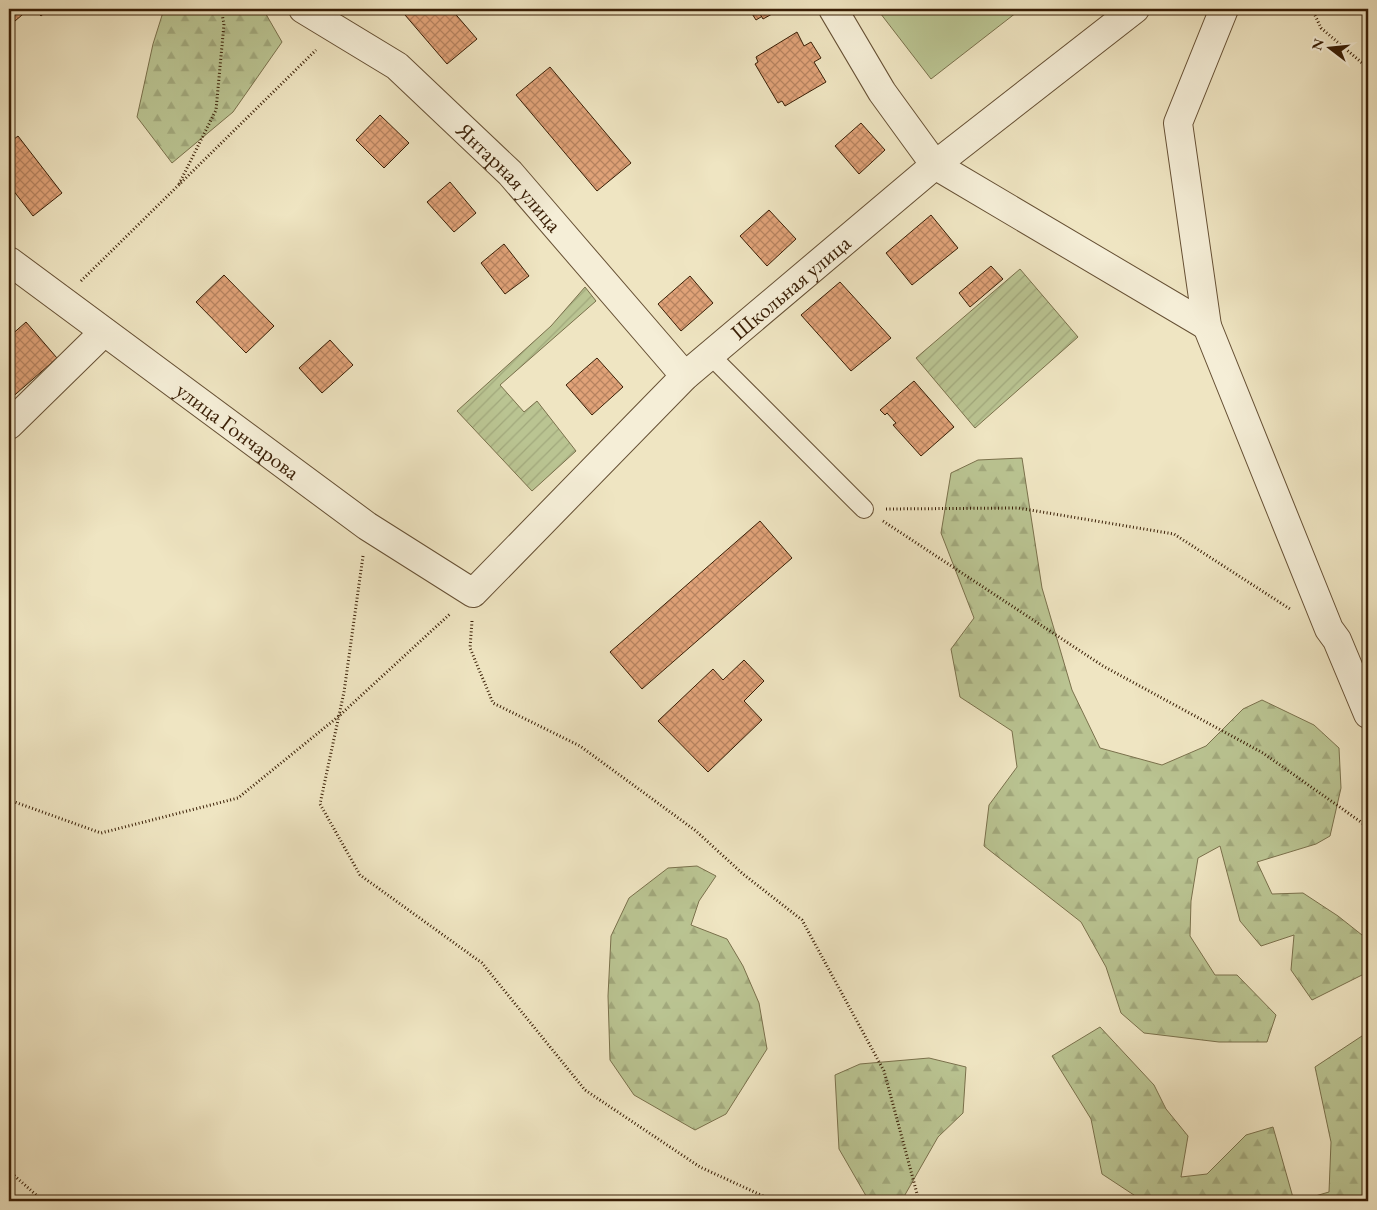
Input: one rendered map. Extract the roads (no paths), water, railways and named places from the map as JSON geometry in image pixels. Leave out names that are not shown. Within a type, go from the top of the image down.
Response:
[{"type":"street","name":"Янтарная улица","points":[[303,9],[397,66],[510,173],[685,376]]},
{"type":"street","points":[[833,9],[882,92],[935,165],[1207,326]]},
{"type":"street","name":"Школьная улица","points":[[473,592],[685,376],[935,165],[1135,9]]},
{"type":"street","points":[[1224,9],[1178,123],[1207,326],[1329,629],[1337,640],[1368,714]]},
{"type":"street","name":"улица Гончарова","points":[[9,261],[367,526],[473,592]]},
{"type":"street","points":[[9,425],[104,332]]},
{"type":"lane","points":[[710,355],[864,509]]}]
